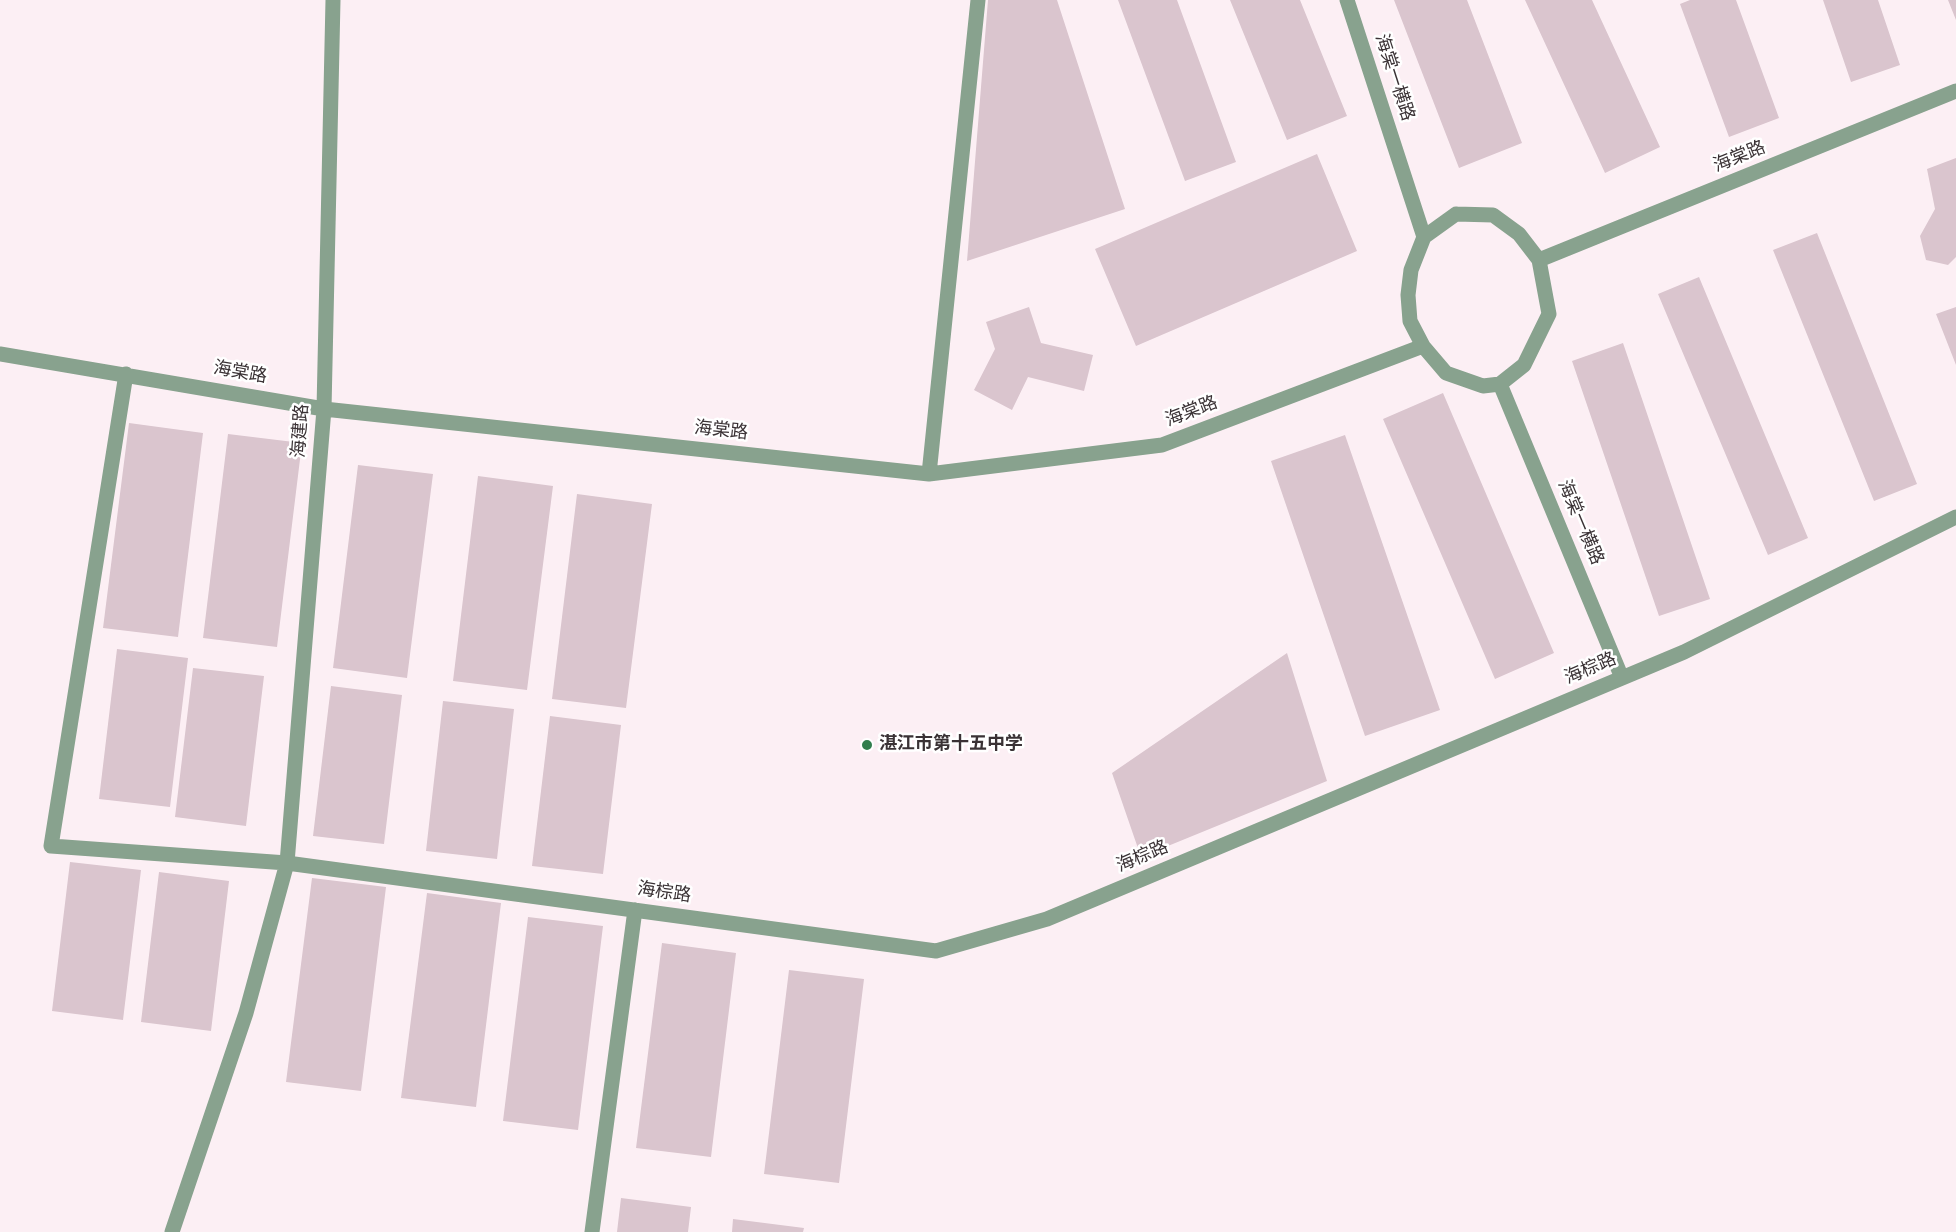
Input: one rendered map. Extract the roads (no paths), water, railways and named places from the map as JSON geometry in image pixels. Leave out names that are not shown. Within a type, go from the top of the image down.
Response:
[{"type":"street","name":"海建路","points":[[172,1232],[246,1013],[287,863],[324,409],[333,0]]},
{"type":"street","points":[[929,474],[978,0]]},
{"type":"street","name":"海棠一横路","points":[[1347,0],[1424,237]]},
{"type":"street","name":"海棠路","points":[[1539,260],[1956,91]]},
{"type":"street","points":[[1456,214],[1493,215],[1519,234],[1539,260],[1549,314],[1524,365],[1500,384],[1483,386],[1446,373],[1423,346],[1410,321],[1408,295],[1411,270],[1424,237],[1456,214]]},
{"type":"street","name":"海棠路","points":[[0,354],[324,409],[929,474],[1162,445],[1423,346]]},
{"type":"street","name":"海棕路","points":[[126,374],[51,846],[287,863],[936,951],[1047,919],[1684,652],[1956,517]]},
{"type":"street","name":"海棠一横路","points":[[1500,384],[1622,678]]},
{"type":"street","points":[[592,1232],[634,910]]},
{"type":"place","name":"湛江市第十五中学","points":[[867,745]]}]
